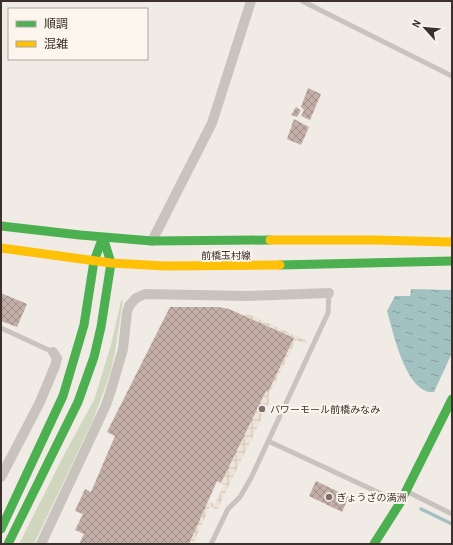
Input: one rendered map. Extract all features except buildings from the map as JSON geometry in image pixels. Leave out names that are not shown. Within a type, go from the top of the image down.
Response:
[{"type":"main road","name":"前橋玉村線","points":[[1,226],[152,241],[374,240],[452,242]]},
{"type":"main road","points":[[1,529],[63,396],[77,354],[84,325],[94,261],[103,237]]},
{"type":"main road","points":[[8,544],[78,402],[94,357],[101,327],[111,263],[103,237]]},
{"type":"main road","name":"前橋玉村線","points":[[1,248],[111,263],[165,266],[258,266],[452,261]]},
{"type":"main road","points":[[374,544],[400,503],[452,398]]},
{"type":"street","points":[[152,241],[212,123],[251,1]]},
{"type":"street","points":[[41,544],[106,404],[123,349],[127,312],[131,302],[145,294],[247,296],[329,293]]},
{"type":"street","points":[[1,477],[48,383],[55,366],[56,358],[53,352]]},
{"type":"lane","points":[[302,1],[452,76]]},
{"type":"lane","points":[[211,544],[228,509],[240,497],[246,487],[268,441],[328,313],[329,293]]},
{"type":"lane","points":[[1,328],[53,352]]},
{"type":"lane","points":[[268,441],[400,503]]},
{"type":"lane","points":[[406,491],[452,514]]},
{"type":"green space","points":[[123,299],[111,370],[93,420],[34,544],[19,544],[65,453],[94,400],[111,345],[121,301]]},
{"type":"shaded area","points":[[246,313],[307,341],[306,344],[296,340],[268,397],[271,399],[217,510],[210,506],[193,544],[189,544],[208,501],[215,504],[224,485],[221,483],[266,391],[268,392],[294,339],[245,316]]},
{"type":"water","points":[[411,289],[452,290],[452,353],[434,392],[424,390],[408,373],[397,346],[387,311],[395,296],[410,296]]},
{"type":"waterway","points":[[421,509],[452,524]]},
{"type":"traffic: fast","points":[[1,226],[152,241],[270,240]]},
{"type":"traffic: fast","points":[[1,529],[63,396],[84,325],[94,261],[103,237]]},
{"type":"traffic: fast","points":[[8,544],[78,402],[94,357],[101,327],[111,263],[103,237]]},
{"type":"traffic: fast","points":[[280,265],[452,261]]},
{"type":"traffic: fast","points":[[374,544],[400,503],[452,399]]},
{"type":"traffic: slow","points":[[270,240],[452,242]]},
{"type":"traffic: slow","points":[[1,248],[111,263],[165,266],[280,265]]},
{"type":"place","name":"パワーモール前橋みなみ","points":[[262,409]]},
{"type":"place","name":"ぎょうざの満洲","points":[[329,497]]}]
